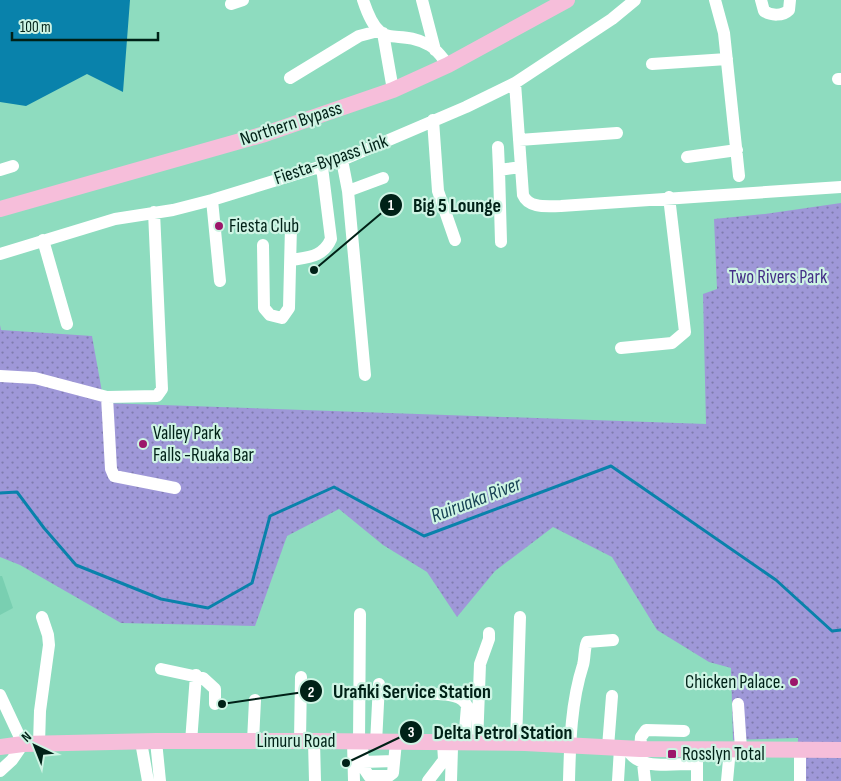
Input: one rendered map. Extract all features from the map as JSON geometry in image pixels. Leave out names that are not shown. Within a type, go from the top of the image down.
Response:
[{"type":"main road","name":"Northern Bypass","points":[[0,209],[264,134],[393,90],[448,65],[567,0]]},
{"type":"main road","name":"Limuru Road","points":[[0,747],[31,744],[149,741],[307,741],[516,743],[697,757],[735,749],[839,751]]},
{"type":"street","points":[[231,4],[243,0]]},
{"type":"street","points":[[363,0],[368,15],[381,32],[393,90]]},
{"type":"street","points":[[422,0],[435,50]]},
{"type":"street","name":"Fiesta-Bypass Link","points":[[0,254],[115,219],[172,210],[212,200],[342,160],[466,107],[515,83],[612,19],[635,0]]},
{"type":"street","points":[[715,0],[724,32],[739,176]]},
{"type":"street","points":[[761,0],[764,11],[775,15],[786,13],[790,10],[790,0]]},
{"type":"street","points":[[290,78],[359,36],[381,32],[428,44],[448,65]]},
{"type":"street","points":[[652,64],[727,59]]},
{"type":"street","points":[[515,83],[523,194],[526,201],[533,204],[561,206],[669,197],[841,187]]},
{"type":"street","points":[[433,120],[438,191],[455,240]]},
{"type":"street","points":[[519,140],[617,133]]},
{"type":"street","points":[[498,147],[501,242]]},
{"type":"street","points":[[686,157],[736,150]]},
{"type":"street","points":[[342,160],[348,191],[366,375]]},
{"type":"street","points":[[0,170],[13,166]]},
{"type":"street","points":[[292,260],[318,255],[327,247],[331,239],[322,167]]},
{"type":"street","points":[[499,170],[522,168]]},
{"type":"street","points":[[348,191],[383,178]]},
{"type":"street","points":[[621,348],[672,343],[686,332],[669,197]]},
{"type":"street","points":[[212,200],[220,281]]},
{"type":"street","points":[[0,376],[35,378],[107,397],[157,396],[162,389],[154,212]]},
{"type":"street","points":[[263,245],[264,308],[270,315],[277,318],[285,316],[289,308],[292,260],[291,226]]},
{"type":"street","points":[[43,240],[67,324]]},
{"type":"street","points":[[107,397],[112,473],[118,478],[175,488]]},
{"type":"street","points":[[360,614],[363,762],[394,761],[396,742]]},
{"type":"street","points":[[0,771],[31,744],[40,711],[48,645],[48,635],[42,617]]},
{"type":"street","points":[[516,743],[520,617]]},
{"type":"street","points":[[433,778],[444,760],[459,743],[480,664],[489,640],[489,633]]},
{"type":"street","points":[[569,781],[570,746],[578,678],[583,665],[587,642],[613,640]]},
{"type":"street","points":[[162,669],[196,675],[212,685],[216,693],[215,704]]},
{"type":"street","points":[[191,742],[196,675]]},
{"type":"street","points":[[301,677],[307,741],[315,781]]},
{"type":"street","points":[[354,781],[379,684]]},
{"type":"street","points":[[424,693],[460,697],[467,706],[451,781]]},
{"type":"street","points":[[0,695],[5,716],[31,744]]},
{"type":"street","points":[[612,696],[628,751],[645,781]]},
{"type":"street","points":[[253,741],[255,700]]},
{"type":"street","points":[[727,781],[735,749],[738,704]]},
{"type":"street","points":[[618,781],[628,751],[642,737],[646,730],[684,731]]},
{"type":"street","points":[[148,781],[149,741]]},
{"type":"street","points":[[149,741],[160,781]]},
{"type":"street","points":[[800,750],[800,781]]},
{"type":"street","points":[[697,757],[697,781]]},
{"type":"shaded area","points":[[0,576],[2,576],[13,608],[0,615]]},
{"type":"green space","name":"Two Rivers Park","points":[[841,203],[841,781],[797,781],[798,738],[733,740],[731,668],[709,662],[657,630],[612,557],[553,527],[495,571],[457,617],[427,572],[383,545],[339,509],[287,536],[255,626],[121,623],[20,565],[0,557],[0,325],[1,330],[92,336],[104,403],[706,424],[703,294],[717,289],[714,219]]},
{"type":"water","points":[[0,0],[130,0],[123,92],[87,74],[26,106],[0,102]]},
{"type":"waterway","name":"Ruiruaka River","points":[[0,493],[17,492],[44,528],[76,565],[161,599],[208,608],[252,583],[270,516],[334,487],[424,536],[611,466],[776,580],[832,631],[841,630]]},
{"type":"place","name":"Fiesta Club","points":[[219,226]]},
{"type":"place","name":"Big 5 Lounge","points":[[314,270]]},
{"type":"place","name":"Valley Park Falls -Ruaka Bar","points":[[143,444]]},
{"type":"place","name":"Chicken Palace.","points":[[794,682]]},
{"type":"place","name":"Urafiki Service Station","points":[[222,704]]},
{"type":"place","name":"Rosslyn Total","points":[[672,754]]},
{"type":"place","name":"Delta Petrol Station","points":[[346,763]]}]
